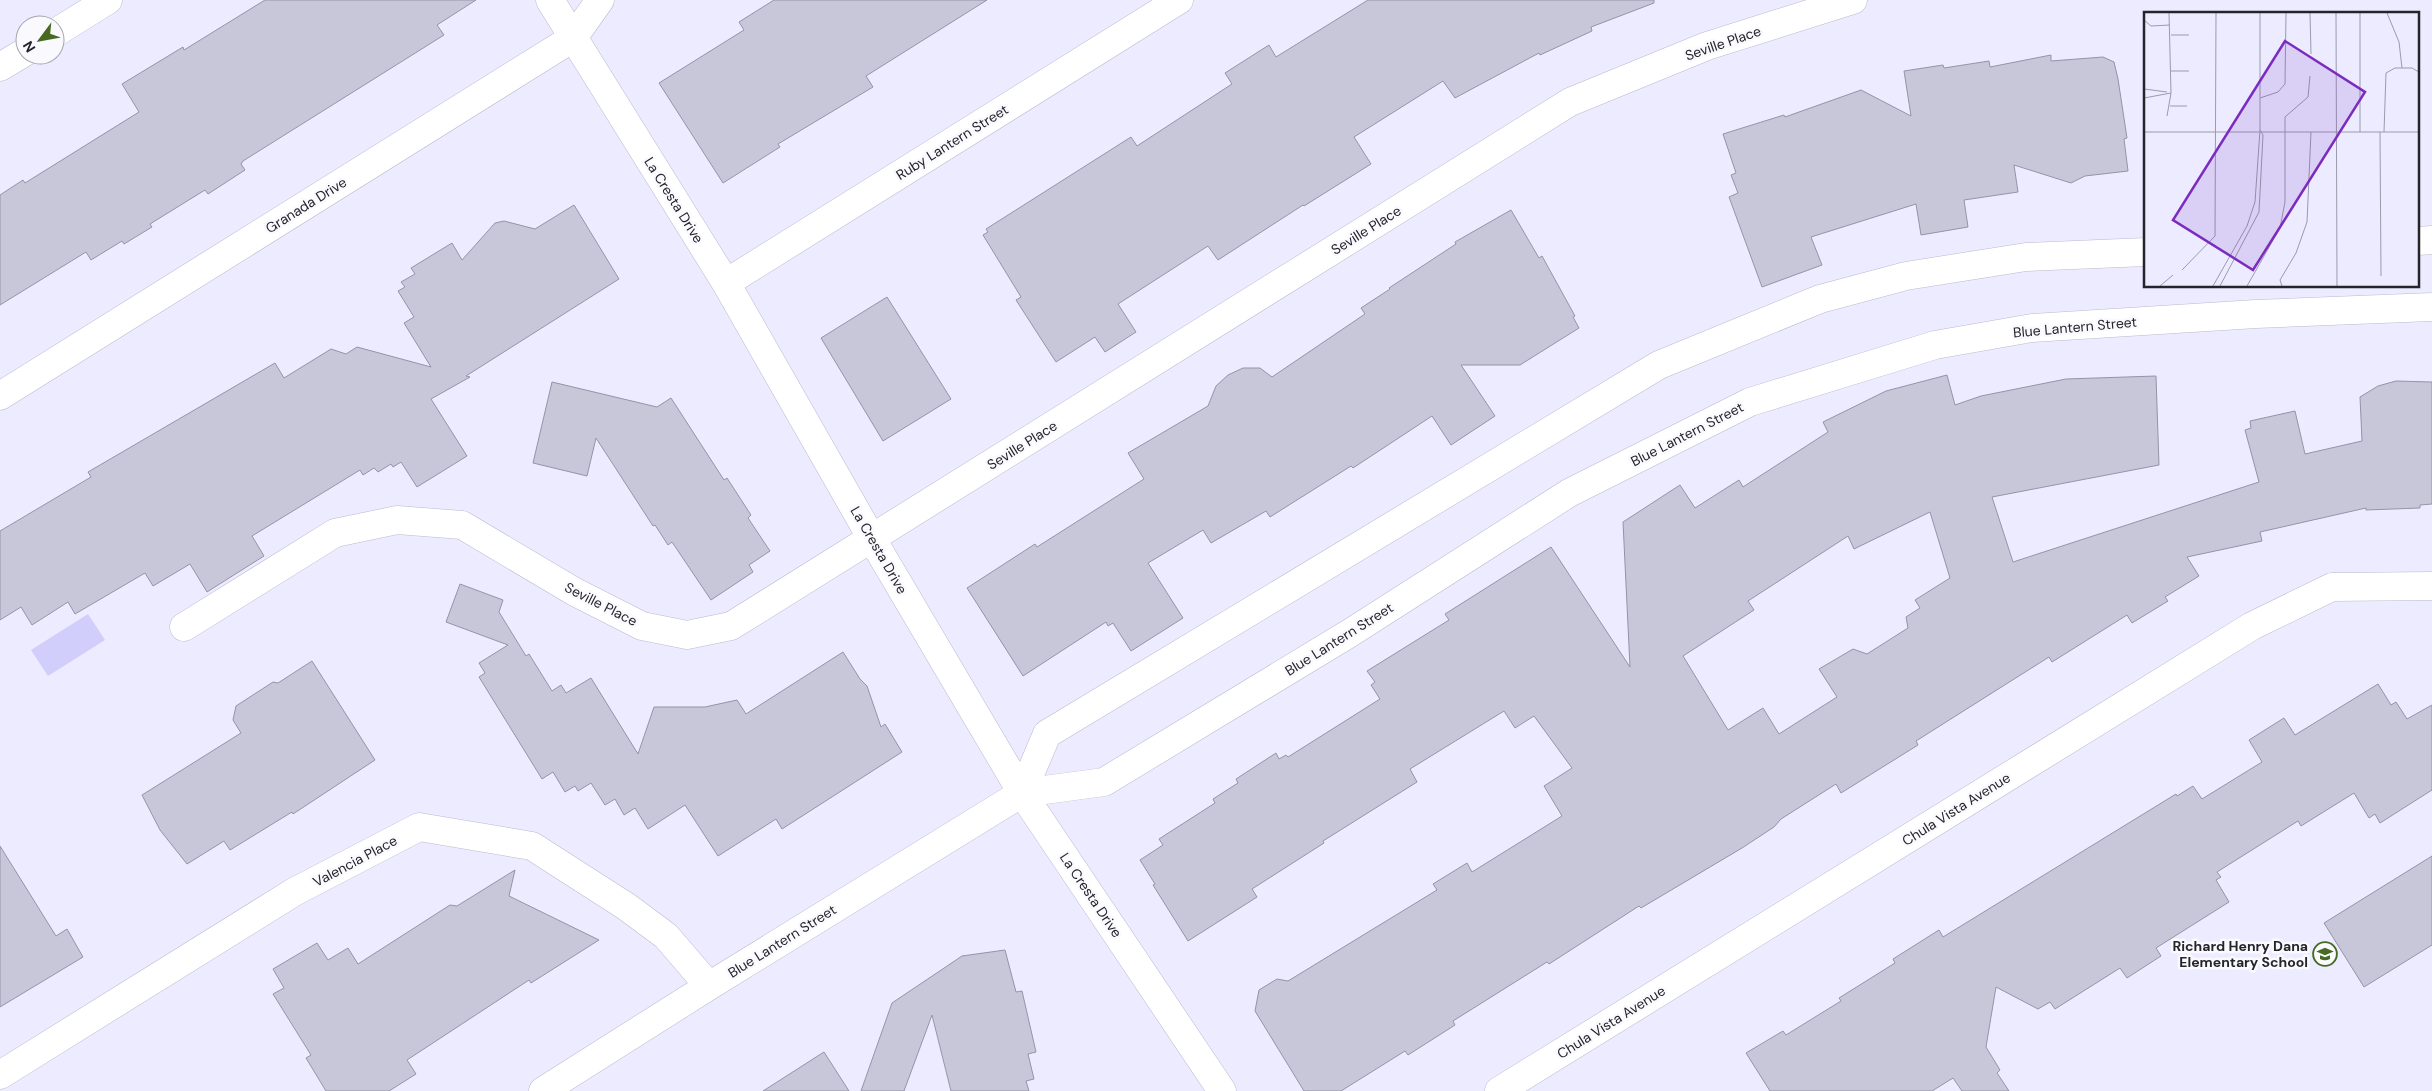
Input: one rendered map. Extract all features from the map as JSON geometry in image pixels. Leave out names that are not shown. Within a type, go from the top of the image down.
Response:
[{"type":"street","points":[[65,27],[108,0]]},
{"type":"street","name":"La Cresta Drive","points":[[550,0],[726,283],[872,539],[1022,793],[1222,1091]]},
{"type":"street","name":"Granada Drive","points":[[0,396],[573,38],[600,0]]},
{"type":"street","name":"Ruby Lantern Street","points":[[726,283],[1179,0]]},
{"type":"street","name":"Seville Place","points":[[184,627],[335,533],[397,520],[462,525],[575,592],[642,626],[687,635],[731,626],[1570,102],[1707,46],[1853,0]]},
{"type":"street","points":[[0,67],[15,58]]},
{"type":"street","points":[[1022,793],[1047,734],[1659,365],[1820,299],[1906,276],[2026,257],[2144,252]]},
{"type":"street","name":"Blue Lantern Street","points":[[543,1091],[708,986],[1022,793],[1104,782],[1350,633],[1569,493],[1750,402],[1935,346],[2032,328],[2256,314],[2432,308]]},
{"type":"street","name":"Chula Vista Avenue","points":[[1499,1091],[2252,626],[2332,587],[2432,586]]},
{"type":"street","name":"Valencia Place","points":[[0,1075],[294,892],[419,827],[532,846],[627,907],[666,936],[708,986]]},
{"type":"water","points":[[88,614],[105,640],[48,676],[31,650]]},
{"type":"building","points":[[265,0],[476,0],[437,25],[444,35],[243,161],[241,164],[245,170],[208,194],[205,190],[150,224],[152,227],[124,244],[122,241],[91,260],[86,252],[0,305],[0,195],[23,180],[25,183],[139,112],[122,84],[183,47],[184,50]]},
{"type":"building","points":[[774,0],[987,0],[866,76],[873,87],[778,144],[780,147],[723,183],[659,83],[744,30],[739,22]]},
{"type":"building","points":[[1368,0],[1654,0],[1654,3],[1591,27],[1592,31],[1540,55],[1539,53],[1455,98],[1443,81],[1354,137],[1371,164],[1218,260],[1208,246],[1118,304],[1136,332],[1105,352],[1095,337],[1056,362],[1016,300],[1021,297],[983,235],[988,232],[986,229],[1131,137],[1137,146],[1232,84],[1225,73],[1269,45],[1276,57]]},
{"type":"building","points":[[2051,55],[2051,61],[2103,57],[2114,62],[2127,138],[2124,139],[2128,171],[2085,176],[2071,183],[2014,165],[2018,192],[1964,200],[1968,227],[1921,235],[1916,204],[1811,237],[1822,265],[1762,287],[1729,197],[1738,193],[1731,175],[1736,173],[1723,134],[1784,115],[1785,117],[1861,90],[1911,116],[1904,71],[1943,65],[1944,68],[1989,61],[1990,67]]},
{"type":"building","points":[[574,205],[619,279],[466,376],[470,377],[431,399],[467,456],[417,487],[401,462],[393,467],[391,464],[378,472],[374,468],[363,475],[360,470],[252,536],[264,556],[207,592],[190,564],[153,586],[145,573],[75,614],[68,602],[32,625],[21,607],[0,620],[0,531],[91,477],[88,472],[275,363],[284,378],[331,349],[346,354],[357,347],[431,367],[404,323],[414,317],[398,291],[405,287],[401,282],[415,274],[411,268],[452,243],[462,260],[495,223],[504,221],[535,229]]},
{"type":"building","points":[[1511,210],[1539,258],[1542,256],[1575,316],[1573,317],[1579,328],[1520,365],[1461,365],[1495,416],[1451,445],[1432,416],[1353,468],[1351,466],[1270,517],[1266,511],[1211,543],[1203,530],[1148,563],[1183,618],[1131,651],[1113,623],[1108,626],[1106,622],[1023,676],[967,588],[1035,544],[1037,547],[1144,479],[1128,453],[1208,406],[1216,386],[1228,375],[1243,368],[1260,368],[1272,377],[1365,314],[1361,308],[1389,288],[1456,244],[1455,242]]},
{"type":"building","points":[[887,297],[951,399],[883,441],[821,338]]},
{"type":"building","points":[[1947,375],[1955,405],[1981,396],[2066,379],[2156,376],[2159,465],[1992,497],[2013,562],[2259,482],[2245,430],[2251,428],[2250,421],[2295,411],[2305,454],[2362,441],[2360,397],[2378,386],[2396,381],[2432,382],[2432,504],[2420,505],[2420,508],[2366,510],[2366,508],[2260,532],[2262,541],[2187,557],[2199,576],[2165,597],[2168,601],[2132,623],[2127,615],[2052,662],[2049,657],[1916,741],[1918,745],[1841,793],[1836,784],[1781,819],[1774,827],[1742,848],[1641,908],[1639,906],[1549,964],[1547,962],[1453,1021],[1455,1025],[1408,1055],[1405,1051],[1341,1091],[1304,1091],[1255,1011],[1259,990],[1277,979],[1288,981],[1437,890],[1433,884],[1467,863],[1472,872],[1562,816],[1544,786],[1572,768],[1534,716],[1515,728],[1504,711],[1410,769],[1417,782],[1323,841],[1324,843],[1252,889],[1257,897],[1188,941],[1153,885],[1155,884],[1140,860],[1163,845],[1159,839],[1215,803],[1213,799],[1238,783],[1236,779],[1276,753],[1279,759],[1286,755],[1288,757],[1380,699],[1371,685],[1375,682],[1367,671],[1449,620],[1445,614],[1551,547],[1630,667],[1623,522],[1680,485],[1695,508],[1739,480],[1743,487],[1828,432],[1823,422],[1886,391]],"holes":[[[1930,512],[1950,578],[1915,600],[1920,608],[1906,617],[1908,628],[1867,654],[1853,649],[1819,669],[1837,697],[1779,734],[1763,708],[1728,730],[1683,656],[1754,610],[1748,601],[1848,536],[1854,549]]]},
{"type":"building","points":[[552,382],[657,407],[671,398],[724,480],[727,478],[751,515],[748,518],[770,551],[749,565],[753,572],[711,600],[672,542],[668,545],[655,525],[653,526],[596,438],[587,476],[533,463]]},
{"type":"building","points":[[460,584],[503,600],[499,612],[526,656],[529,654],[552,691],[561,685],[566,693],[591,678],[638,754],[654,707],[705,707],[737,700],[746,714],[843,652],[860,679],[867,686],[881,727],[885,724],[902,752],[782,829],[776,819],[718,856],[685,805],[648,829],[635,808],[624,815],[615,799],[605,805],[591,783],[578,791],[575,786],[565,792],[553,772],[542,779],[479,677],[485,673],[479,663],[508,645],[446,622]]},
{"type":"building","points":[[312,661],[375,760],[293,814],[292,812],[230,850],[224,841],[187,864],[160,830],[142,795],[241,733],[233,720],[236,706],[273,682],[278,683]]},
{"type":"building","points":[[2378,684],[2391,705],[2396,702],[2407,719],[2432,705],[2432,790],[2380,823],[2375,814],[2369,818],[2354,793],[2301,826],[2298,821],[2217,872],[2221,877],[2216,880],[2229,902],[2156,948],[2161,956],[2127,978],[2120,968],[2055,1009],[2050,1002],[2038,1009],[1996,987],[1986,1047],[2000,1070],[1997,1073],[2009,1091],[1962,1091],[1953,1078],[1932,1091],[1770,1091],[1746,1053],[1783,1031],[1786,1035],[1841,1001],[1839,998],[1895,963],[1893,959],[1939,930],[1943,937],[2176,794],[2177,796],[2193,786],[2202,799],[2262,762],[2249,740],[2284,718],[2295,735]]},
{"type":"building","points":[[0,846],[56,936],[67,929],[83,957],[0,1007]]},
{"type":"building","points":[[2432,856],[2432,945],[2364,987],[2324,923]]},
{"type":"building","points":[[515,870],[509,896],[599,940],[531,983],[529,980],[407,1060],[416,1074],[389,1091],[326,1091],[306,1058],[311,1055],[273,994],[284,988],[273,969],[317,943],[328,960],[348,948],[358,964],[450,905],[457,906]]},
{"type":"building","points":[[1005,950],[1016,992],[1022,991],[1036,1052],[1028,1054],[1034,1079],[1026,1081],[1029,1091],[951,1091],[932,1015],[904,1091],[861,1091],[892,1003],[962,956]]},
{"type":"building","points":[[824,1052],[849,1091],[763,1091]]},
{"type":"place","name":"Richard Henry Dana Elementary School","points":[[2325,954]]}]
